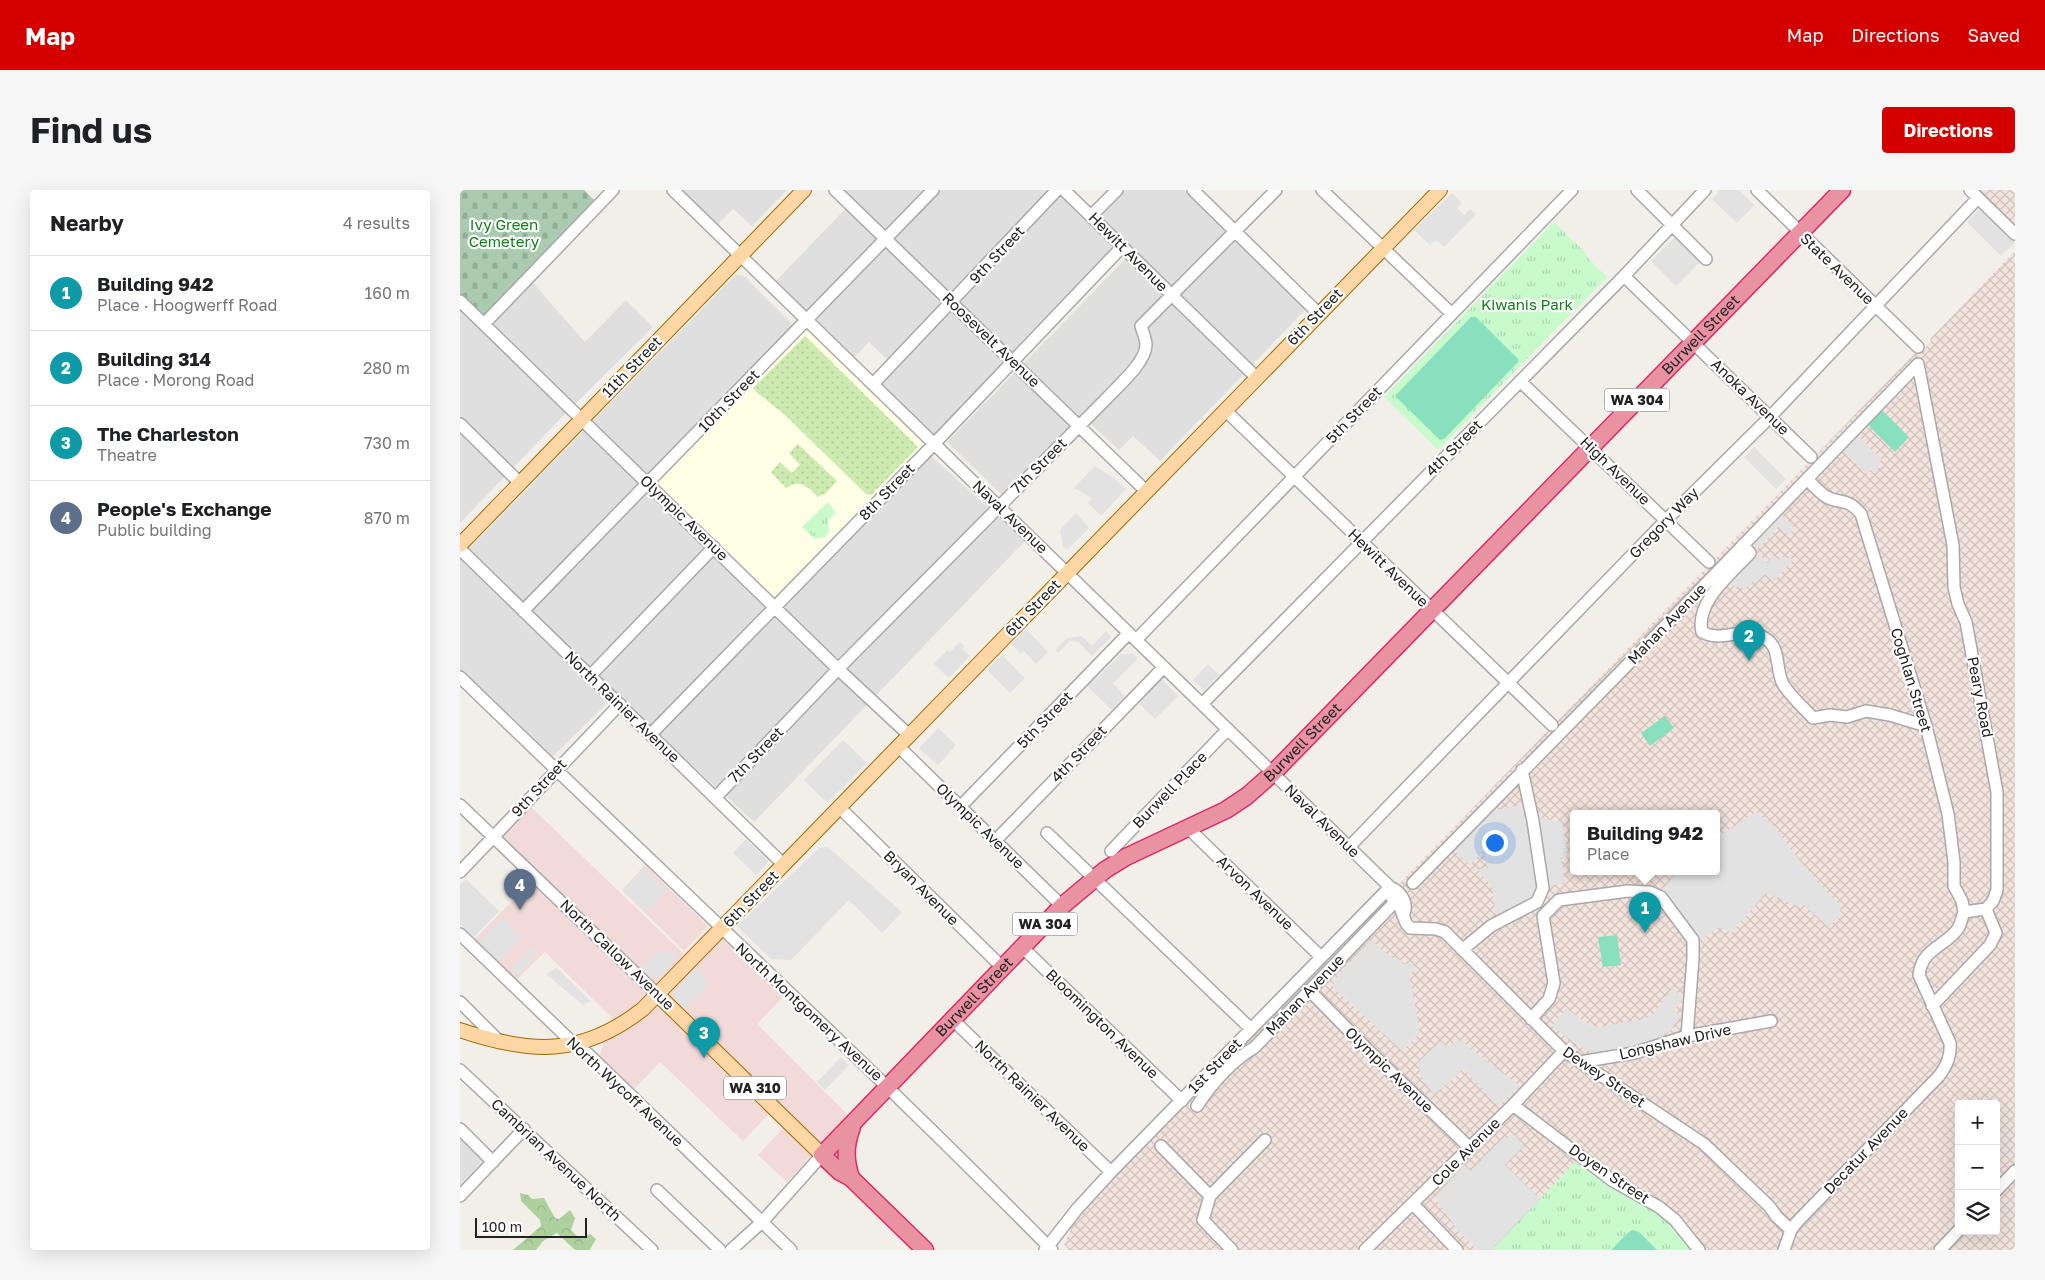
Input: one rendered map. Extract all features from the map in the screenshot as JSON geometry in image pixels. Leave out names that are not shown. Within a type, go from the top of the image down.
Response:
[{"type":"highway","name":"Burwell Street","points":[[822,1155],[1062,906],[1093,878],[1126,857],[1189,829],[1235,804],[1273,773],[1842,190]]},
{"type":"highway","name":"WA 304","points":[[852,1178],[846,1164],[845,1151],[854,1122]]},
{"type":"highway","name":"North Callow Avenue","points":[[822,1155],[840,1172],[852,1178],[925,1250]]},
{"type":"main road","name":"11th Street","points":[[460,544],[804,190]]},
{"type":"main road","name":"6th Street","points":[[460,1030],[501,1043],[537,1047],[574,1044],[598,1036],[624,1023],[658,995],[909,734],[1440,190]]},
{"type":"main road","name":"North Callow Avenue","points":[[658,995],[822,1155]]},
{"type":"street","points":[[484,324],[613,190]]},
{"type":"street","name":"Naval Avenue","points":[[673,190],[1133,636],[1393,892]]},
{"type":"street","name":"Roosevelt Avenue","points":[[835,190],[1146,491]]},
{"type":"street","name":"10th Street","points":[[523,611],[649,484],[933,190]]},
{"type":"street","name":"9th Street","points":[[873,384],[1058,190]]},
{"type":"street","name":"Hewitt Avenue","points":[[1064,190],[1121,248],[1256,378]]},
{"type":"street","points":[[1091,216],[1117,190]]},
{"type":"street","points":[[1192,190],[1319,314]]},
{"type":"street","name":"7th Street","points":[[715,798],[838,669],[1080,426],[1141,360],[1146,345],[1141,326],[1276,190]]},
{"type":"street","points":[[1322,190],[1452,314]]},
{"type":"street","name":"5th Street","points":[[960,807],[1294,477],[1572,190]]},
{"type":"street","points":[[1637,190],[1706,259]]},
{"type":"street","name":"4th Street","points":[[1202,704],[1624,276],[1705,190]]},
{"type":"street","name":"State Avenue","points":[[1757,190],[1918,347]]},
{"type":"street","points":[[1974,194],[2015,234]]},
{"type":"street","name":"Gregory Way","points":[[1349,847],[1665,521],[1771,416],[1876,306],[1974,194]]},
{"type":"street","name":"8th Street","points":[[651,734],[934,444],[1121,248]]},
{"type":"street","name":"Anoka Avenue","points":[[1624,276],[1771,416],[1811,457]]},
{"type":"street","name":"Olympic Avenue","points":[[460,301],[776,606],[838,669],[909,734]]},
{"type":"street","name":"Mahan Avenue","points":[[1413,882],[1640,652],[1918,364]]},
{"type":"street","name":"Peary Road","points":[[1918,364],[1954,545],[1954,587],[1958,604],[1966,622],[1996,780],[1998,817],[1997,890],[1993,901],[1986,909]]},
{"type":"street","name":"High Avenue","points":[[1520,381],[1709,562]]},
{"type":"street","name":"Hewitt Avenue","points":[[1225,410],[1552,725]]},
{"type":"street","points":[[460,424],[520,483]]},
{"type":"street","name":"Coghlan Street","points":[[1807,479],[1826,496],[1844,500],[1855,506],[1861,514],[1926,726],[1948,814],[1954,862],[1954,886],[1962,901],[1964,912]]},
{"type":"street","points":[[1743,545],[1750,553],[1714,594],[1702,612],[1700,623],[1702,632],[1715,637],[1742,634],[1764,637],[1777,651],[1782,683],[1813,718],[1830,715],[1847,716],[1866,711],[1890,715],[1926,726]]},
{"type":"street","points":[[590,676],[714,547]]},
{"type":"street","name":"North Rainier Avenue","points":[[460,549],[784,864]]},
{"type":"street","name":"4th Street","points":[[995,841],[1164,667]]},
{"type":"street","name":"North Montgomery Avenue","points":[[460,676],[888,1087],[1049,1249]]},
{"type":"street","name":"9th Street","points":[[460,872],[620,704]]},
{"type":"street","name":"Burwell Place","points":[[1111,852],[1228,729]]},
{"type":"street","name":"Olympic Avenue","points":[[898,746],[1062,906]]},
{"type":"street","points":[[1462,950],[1491,926],[1537,902],[1543,888],[1533,821],[1522,770]]},
{"type":"street","name":"North Callow Avenue","points":[[460,805],[658,995]]},
{"type":"street","name":"Bryan Avenue","points":[[839,807],[1003,968]]},
{"type":"street","name":"Arvon Avenue","points":[[1189,829],[1321,957]]},
{"type":"street","points":[[1047,834],[1251,1029]]},
{"type":"street","points":[[1532,1019],[1549,999],[1554,982],[1543,916],[1554,903],[1559,900],[1628,891],[1650,892],[1661,897],[1693,940],[1688,1036]]},
{"type":"street","points":[[1393,892],[1410,928],[1419,929]]},
{"type":"street","points":[[1393,892],[1409,897],[1412,920],[1419,929]]},
{"type":"street","name":"Mahan Avenue","points":[[1197,1106],[1206,1092],[1240,1056],[1255,1047],[1309,990],[1393,892]]},
{"type":"street","name":"1st Street","points":[[1049,1249],[1077,1209],[1111,1172],[1321,957],[1393,892]]},
{"type":"street","points":[[1986,909],[1996,933],[1994,938],[1932,1006],[1919,975],[1920,966],[1929,954],[1958,928],[1964,912],[1986,909]]},
{"type":"street","name":"Dewey Street","points":[[1419,929],[1436,929],[1445,932],[1564,1051],[1704,1144],[1723,1160],[1791,1230]]},
{"type":"street","name":"North Wycoff Avenue","points":[[460,934],[574,1044],[588,1054],[791,1250]]},
{"type":"street","name":"Bloomington Avenue","points":[[1023,948],[1182,1100]]},
{"type":"street","name":"Olympic Avenue","points":[[1309,990],[1470,1148]]},
{"type":"street","points":[[460,1002],[501,1043]]},
{"type":"street","name":"Decatur Avenue","points":[[1784,1250],[1791,1230],[1939,1076],[1946,1066],[1950,1052],[1950,1043],[1932,1006]]},
{"type":"street","name":"North Rainier Avenue","points":[[954,1020],[1111,1172]]},
{"type":"street","name":"Longshaw Drive","points":[[1580,1062],[1634,1053],[1688,1036],[1771,1022]]},
{"type":"street","name":"Cole Avenue","points":[[1365,1250],[1513,1105],[1564,1051]]},
{"type":"street","name":"Cambrian Avenue North","points":[[460,1070],[652,1250]]},
{"type":"street","name":"Doyen Street","points":[[1513,1105],[1613,1181],[1659,1207],[1670,1216],[1699,1250]]},
{"type":"street","points":[[460,1129],[493,1162]]},
{"type":"street","points":[[461,1194],[524,1129]]},
{"type":"street","points":[[1232,1250],[1203,1220],[1210,1196],[1266,1140]]},
{"type":"street","points":[[1161,1146],[1210,1196]]},
{"type":"street","name":"Burwell Street","points":[[731,1250],[762,1222],[822,1155]]},
{"type":"street","points":[[1997,1190],[2015,1171]]},
{"type":"street","points":[[657,1190],[720,1250]]},
{"type":"street","points":[[1413,1204],[1457,1250]]},
{"type":"street","points":[[1940,1250],[1955,1234]]},
{"type":"shaded area","points":[[679,190],[787,190],[752,226],[733,209],[715,227]]},
{"type":"shaded area","points":[[842,190],[1057,190],[1116,246],[934,435],[880,383],[895,367],[869,342],[855,357],[776,281],[853,201]]},
{"type":"shaded area","points":[[1125,190],[1184,190],[1306,309],[1160,461],[1133,436],[1119,450],[1081,415],[1003,496],[947,442],[1132,252],[1097,218]]},
{"type":"shaded area","points":[[1720,190],[1739,190],[1755,205],[1737,223],[1712,199]]},
{"type":"shaded area","points":[[1978,190],[2015,190],[2015,226]]},
{"type":"shaded area","points":[[1452,193],[1462,203],[1457,208],[1464,215],[1470,209],[1476,214],[1444,247],[1436,240],[1430,245],[1414,230]]},
{"type":"shaded area","points":[[1980,208],[2015,242],[2001,256],[1967,222]]},
{"type":"shaded area","points":[[1675,237],[1700,262],[1676,286],[1651,261]]},
{"type":"shaded area","points":[[2015,251],[2015,1250],[1069,1250],[1064,1244],[1077,1215],[1916,352],[1919,353],[1931,341],[1930,339]]},
{"type":"shaded area","points":[[526,275],[585,342],[626,300],[653,327],[566,413],[460,523],[460,296]]},
{"type":"shaded area","points":[[735,275],[744,276],[793,325],[638,483],[774,614],[930,455],[1025,541],[754,822],[616,695],[552,757],[460,669],[460,558]]},
{"type":"shaded area","points":[[807,321],[934,444],[775,606],[649,484]]},
{"type":"shaded area","points":[[1858,436],[1882,459],[1878,463],[1880,466],[1873,473],[1871,470],[1867,474],[1844,452],[1848,447],[1844,445],[1852,437],[1854,440]]},
{"type":"shaded area","points":[[1754,447],[1786,479],[1776,489],[1744,457]]},
{"type":"shaded area","points":[[1095,466],[1126,489],[1101,516],[1088,503],[1092,498],[1074,488]]},
{"type":"shaded area","points":[[1778,511],[1795,528],[1788,535],[1778,527],[1755,552],[1767,563],[1773,556],[1778,561],[1782,556],[1786,560],[1789,557],[1793,560],[1773,581],[1764,574],[1744,590],[1739,585],[1736,588],[1724,576],[1750,542]]},
{"type":"shaded area","points":[[1076,513],[1089,528],[1067,550],[1063,546],[1060,530]]},
{"type":"shaded area","points":[[1026,629],[1048,652],[1036,664],[1024,651],[1021,654],[1011,644]]},
{"type":"shaded area","points":[[1106,631],[1111,637],[1092,656],[1078,642],[1070,641],[1058,653],[1055,650],[1067,638],[1082,636],[1092,646]]},
{"type":"shaded area","points":[[960,642],[964,646],[962,649],[970,656],[949,678],[934,664],[947,650],[950,652]]},
{"type":"shaded area","points":[[1132,653],[1138,658],[1113,683],[1125,696],[1112,710],[1087,686],[1121,654]]},
{"type":"shaded area","points":[[1002,655],[1025,678],[1010,693],[987,670]]},
{"type":"shaded area","points":[[1208,664],[1219,675],[1204,690],[1193,680]]},
{"type":"shaded area","points":[[1160,677],[1178,696],[1155,719],[1137,701]]},
{"type":"shaded area","points":[[938,728],[956,745],[938,765],[919,748]]},
{"type":"shaded area","points":[[843,740],[867,763],[827,803],[804,780]]},
{"type":"shaded area","points":[[1522,805],[1537,884],[1535,896],[1528,903],[1496,916],[1492,887],[1478,870],[1488,868],[1483,851],[1469,865],[1453,850],[1490,811]]},
{"type":"shaded area","points":[[530,806],[684,954],[710,927],[784,996],[757,1024],[848,1115],[787,1182],[758,1155],[783,1128],[769,1114],[743,1141],[660,1062],[634,1089],[599,1058],[611,1017],[545,952],[515,981],[473,941],[532,881],[495,844]]},
{"type":"shaded area","points":[[1756,812],[1772,824],[1811,875],[1841,906],[1840,916],[1828,927],[1803,904],[1800,907],[1766,893],[1731,933],[1720,926],[1700,940],[1663,889],[1675,875],[1720,875],[1720,835]]},
{"type":"shaded area","points":[[1537,817],[1562,822],[1568,856],[1561,858],[1565,883],[1549,886]]},
{"type":"shaded area","points":[[746,839],[769,861],[756,875],[733,853]]},
{"type":"shaded area","points":[[828,847],[902,912],[882,933],[849,900],[791,960],[771,959],[737,926],[819,848]]},
{"type":"shaded area","points":[[645,865],[708,926],[684,951],[622,890]]},
{"type":"shaded area","points":[[644,868],[667,890],[646,912],[623,890]]},
{"type":"shaded area","points":[[466,879],[499,911],[474,937],[460,924],[460,885]]},
{"type":"shaded area","points":[[502,918],[522,937],[498,962],[478,944]]},
{"type":"shaded area","points":[[1370,940],[1394,959],[1403,960],[1403,964],[1413,963],[1415,971],[1409,973],[1420,1033],[1402,1051],[1333,987],[1334,980]]},
{"type":"shaded area","points":[[533,946],[538,951],[517,976],[510,970]]},
{"type":"shaded area","points":[[661,949],[665,953],[672,951],[678,956],[659,977],[652,978],[642,968]]},
{"type":"shaded area","points":[[696,967],[711,982],[686,1008],[676,1000],[677,998],[673,993]]},
{"type":"shaded area","points":[[557,968],[591,1001],[583,1005],[546,974]]},
{"type":"shaded area","points":[[1672,988],[1684,998],[1674,1010],[1681,1015],[1670,1031],[1654,1041],[1623,1051],[1596,1054],[1577,1045],[1552,1026],[1566,1008],[1589,1025],[1600,1027],[1645,1019],[1655,1013]]},
{"type":"shaded area","points":[[1460,1040],[1520,1086],[1498,1106],[1464,1069],[1434,1095],[1423,1079],[1417,1063],[1441,1041],[1447,1047]]},
{"type":"shaded area","points":[[841,1057],[849,1065],[825,1090],[817,1082]]},
{"type":"shaded area","points":[[1515,1135],[1524,1146],[1505,1165],[1540,1199],[1491,1250],[1478,1250],[1458,1231],[1435,1197],[1464,1165],[1471,1171],[1500,1141]]},
{"type":"shaded area","points":[[460,1139],[483,1161],[460,1185]]},
{"type":"green space","name":"Ivy Green Cemetery","points":[[460,190],[584,190],[596,202],[484,319],[460,296]]},
{"type":"green space","name":"Kiwanis Park","points":[[1554,222],[1587,254],[1586,256],[1607,277],[1438,450],[1384,397]]},
{"type":"green space","points":[[1471,317],[1476,317],[1518,359],[1518,362],[1444,439],[1440,440],[1395,396]]},
{"type":"green space","points":[[805,336],[918,447],[871,495],[866,494],[784,414],[753,388]]},
{"type":"green space","points":[[1880,408],[1909,437],[1895,452],[1866,423]]},
{"type":"green space","points":[[798,444],[837,481],[825,494],[818,497],[807,487],[800,484],[791,485],[786,488],[771,472],[780,462],[792,473],[800,465],[789,453]]},
{"type":"green space","points":[[828,502],[836,513],[828,520],[829,532],[825,537],[815,539],[802,527]]},
{"type":"green space","points":[[1665,716],[1674,728],[1650,746],[1641,733]]},
{"type":"green space","points":[[1617,935],[1621,965],[1603,967],[1598,937]]},
{"type":"green space","points":[[1577,1160],[1660,1214],[1676,1228],[1692,1250],[1492,1250]]},
{"type":"green space","points":[[520,1193],[528,1195],[532,1199],[544,1198],[555,1218],[559,1219],[570,1210],[575,1218],[571,1230],[579,1238],[590,1234],[596,1239],[590,1250],[575,1250],[557,1233],[543,1241],[536,1250],[513,1250],[541,1226],[540,1220],[521,1201]]},
{"type":"green space","points":[[1633,1230],[1639,1232],[1657,1250],[1611,1250]]},
{"type":"place","name":"Building 314","points":[[1749,661]]},
{"type":"place","name":"People's Exchange","points":[[520,910]]},
{"type":"place","name":"Building 942","points":[[1645,933]]},
{"type":"place","name":"The Charleston","points":[[704,1058]]}]
